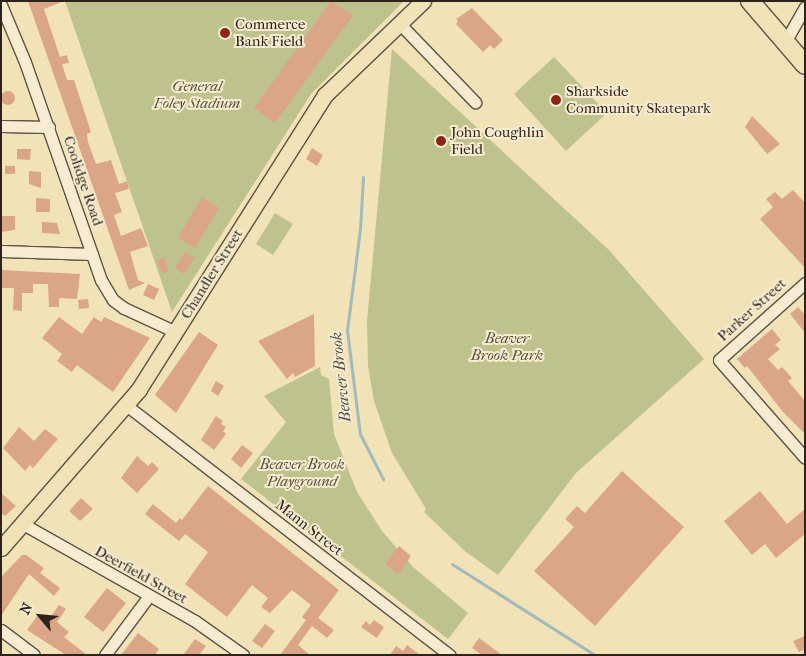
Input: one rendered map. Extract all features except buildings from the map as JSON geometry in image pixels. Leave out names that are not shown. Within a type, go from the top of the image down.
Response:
[{"type":"highway","points":[[750,1],[805,66]]},
{"type":"main road","name":"Chandler Street","points":[[1,548],[126,405],[176,332],[303,125],[333,86],[423,1]]},
{"type":"street","name":"Coolidge Road","points":[[1,5],[49,128],[92,254],[113,300],[176,332]]},
{"type":"street","points":[[785,42],[805,7]]},
{"type":"street","points":[[399,23],[475,102]]},
{"type":"street","points":[[1,126],[49,128]]},
{"type":"street","points":[[1,251],[92,254]]},
{"type":"street","name":"Parker Street","points":[[803,289],[719,360],[805,458]]},
{"type":"street","name":"Mann Street","points":[[126,405],[448,654]]},
{"type":"street","name":"Deerfield Street","points":[[23,524],[148,597],[195,621],[243,655]]},
{"type":"street","points":[[105,655],[148,597]]},
{"type":"street","points":[[1,630],[34,655]]},
{"type":"green space","name":"General Foley Stadium","points":[[65,1],[404,1],[311,94],[172,312]]},
{"type":"green space","name":"Beaver Brook Park","points":[[392,49],[609,250],[704,359],[576,473],[498,575],[466,552],[424,512],[426,509],[392,453],[374,401],[368,366],[367,321]]},
{"type":"green space","name":"Sharkside Community Skatepark","points":[[554,57],[607,113],[566,151],[514,94]]},
{"type":"green space","points":[[275,213],[293,224],[273,255],[256,244]]},
{"type":"green space","name":"Beaver Brook Playground","points":[[320,367],[321,375],[329,379],[334,434],[357,492],[382,531],[413,567],[468,613],[448,639],[241,479],[286,422],[264,396]]},
{"type":"waterway","name":"Beaver Brook","points":[[363,177],[360,229],[347,330],[360,434],[383,479]]},
{"type":"waterway","name":"Beaver Brook","points":[[452,564],[595,655]]},
{"type":"place","name":"Commerce Bank Field","points":[[225,33]]},
{"type":"place","name":"Sharkside Community Skatepark","points":[[556,100]]},
{"type":"place","name":"John Coughlin Field","points":[[441,141]]}]
